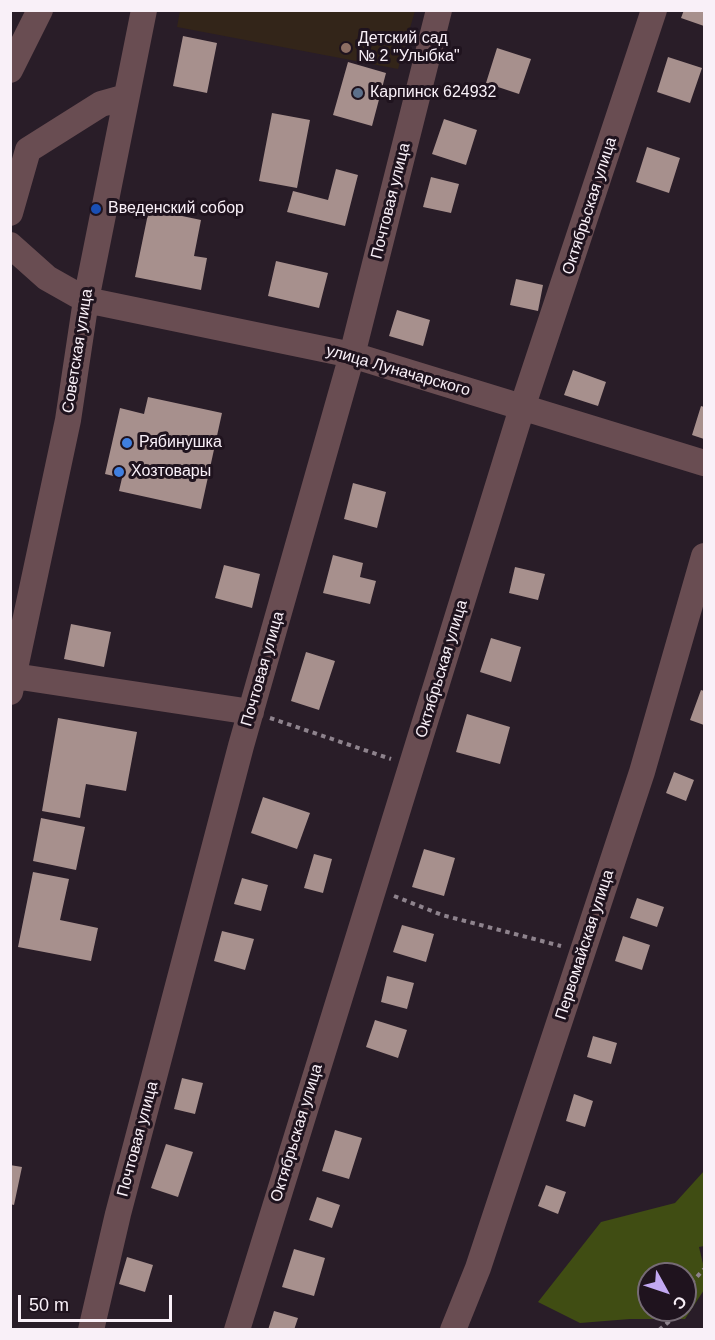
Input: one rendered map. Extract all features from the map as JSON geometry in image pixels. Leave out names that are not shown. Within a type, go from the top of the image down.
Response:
[{"type":"street","points":[[10,70],[40,10]]},
{"type":"street","name":"Советская улица","points":[[12,684],[68,420],[86,300],[144,10]]},
{"type":"street","name":"Почтовая улица","points":[[91,1329],[118,1214],[251,712],[352,356],[440,10]]},
{"type":"street","name":"Октябрьская улица","points":[[237,1329],[522,408],[654,10]]},
{"type":"street","points":[[10,213],[28,150],[101,104],[126,97]]},
{"type":"street","name":"улица Луначарского","points":[[10,245],[46,279],[86,300],[352,356],[705,463]]},
{"type":"street","name":"Первомайская улица","points":[[453,1329],[478,1268],[642,772],[705,556]]},
{"type":"street","points":[[12,684],[251,712]]},
{"type":"path","points":[[251,712],[412,766]]},
{"type":"path","points":[[374,889],[453,918],[583,951]]},
{"type":"shaded area","name":"Детский сад № 2 \"Улыбка\"","points":[[180,10],[415,11],[398,69],[177,27]]},
{"type":"green space","points":[[704,1171],[704,1246],[699,1247],[704,1268],[704,1290],[697,1301],[697,1262],[637,1262],[637,1319],[580,1323],[538,1302],[601,1222],[675,1203]]},
{"type":"building","points":[[684,10],[704,10],[704,26],[681,18]]},
{"type":"building","points":[[183,36],[217,43],[207,93],[173,86]]},
{"type":"building","points":[[497,48],[531,59],[519,94],[486,83]]},
{"type":"building","points":[[668,57],[702,68],[690,103],[657,92]]},
{"type":"building","points":[[348,62],[386,73],[372,126],[333,115]]},
{"type":"building","points":[[272,113],[310,120],[297,188],[259,181]]},
{"type":"building","points":[[444,119],[477,130],[466,165],[432,154]]},
{"type":"building","points":[[647,147],[680,158],[669,193],[636,182]]},
{"type":"building","points":[[336,169],[358,175],[345,226],[287,212],[293,191],[328,200]]},
{"type":"building","points":[[431,177],[459,184],[451,213],[423,207]]},
{"type":"building","points":[[149,209],[201,220],[194,256],[207,258],[201,290],[135,277]]},
{"type":"building","points":[[276,261],[328,273],[319,308],[268,296]]},
{"type":"building","points":[[516,279],[543,285],[538,311],[510,305]]},
{"type":"building","points":[[397,310],[430,320],[423,346],[389,336]]},
{"type":"building","points":[[573,370],[606,382],[598,406],[564,395]]},
{"type":"building","points":[[148,397],[222,413],[201,509],[119,491],[122,478],[105,474],[120,408],[144,414]]},
{"type":"building","points":[[701,406],[704,407],[704,439],[692,435]]},
{"type":"building","points":[[353,483],[386,492],[377,528],[344,519]]},
{"type":"building","points":[[333,555],[363,563],[360,577],[376,581],[370,604],[323,593]]},
{"type":"building","points":[[224,565],[260,574],[252,608],[215,598]]},
{"type":"building","points":[[515,567],[545,574],[538,600],[509,593]]},
{"type":"building","points":[[71,624],[111,632],[104,667],[64,659]]},
{"type":"building","points":[[491,638],[521,647],[511,682],[480,672]]},
{"type":"building","points":[[306,652],[335,661],[319,710],[291,701]]},
{"type":"building","points":[[701,690],[704,691],[704,725],[690,720]]},
{"type":"building","points":[[467,714],[510,727],[500,764],[456,752]]},
{"type":"building","points":[[58,718],[137,732],[126,791],[86,784],[80,818],[42,811]]},
{"type":"building","points":[[674,772],[694,780],[686,801],[666,793]]},
{"type":"building","points":[[263,797],[310,813],[297,849],[251,833]]},
{"type":"building","points":[[41,818],[85,827],[76,870],[33,861]]},
{"type":"building","points":[[424,849],[455,858],[444,896],[412,887]]},
{"type":"building","points":[[314,854],[332,859],[323,893],[304,888]]},
{"type":"building","points":[[33,872],[69,879],[60,920],[98,928],[91,961],[18,947]]},
{"type":"building","points":[[242,878],[268,885],[261,911],[234,904]]},
{"type":"building","points":[[637,898],[664,907],[657,927],[630,918]]},
{"type":"building","points":[[402,925],[434,934],[426,962],[393,952]]},
{"type":"building","points":[[222,931],[254,939],[245,970],[214,961]]},
{"type":"building","points":[[623,936],[650,945],[642,970],[615,961]]},
{"type":"building","points":[[387,976],[414,983],[407,1009],[381,1002]]},
{"type":"building","points":[[375,1020],[407,1030],[398,1058],[366,1047]]},
{"type":"building","points":[[593,1036],[617,1043],[611,1064],[587,1057]]},
{"type":"building","points":[[182,1078],[203,1083],[195,1114],[174,1109]]},
{"type":"building","points":[[574,1094],[593,1101],[585,1127],[566,1121]]},
{"type":"building","points":[[335,1130],[362,1138],[349,1179],[322,1171]]},
{"type":"building","points":[[166,1144],[193,1152],[178,1197],[151,1188]]},
{"type":"building","points":[[10,1165],[22,1167],[14,1205],[10,1204]]},
{"type":"building","points":[[546,1185],[566,1192],[558,1214],[538,1206]]},
{"type":"building","points":[[317,1197],[340,1205],[332,1228],[309,1220]]},
{"type":"building","points":[[294,1249],[325,1258],[314,1296],[282,1287]]},
{"type":"building","points":[[127,1257],[153,1265],[145,1292],[119,1284]]},
{"type":"building","points":[[274,1311],[298,1318],[294,1330],[268,1330]]},
{"type":"place","name":"Детский сад № 2 \"Улыбка\"","points":[[346,48]]},
{"type":"place","name":"Карпинск 624932","points":[[358,93]]},
{"type":"place","name":"Введенский собор","points":[[96,209]]},
{"type":"place","name":"Рябинушка","points":[[127,443]]},
{"type":"place","name":"Хозтовары","points":[[119,472]]}]
